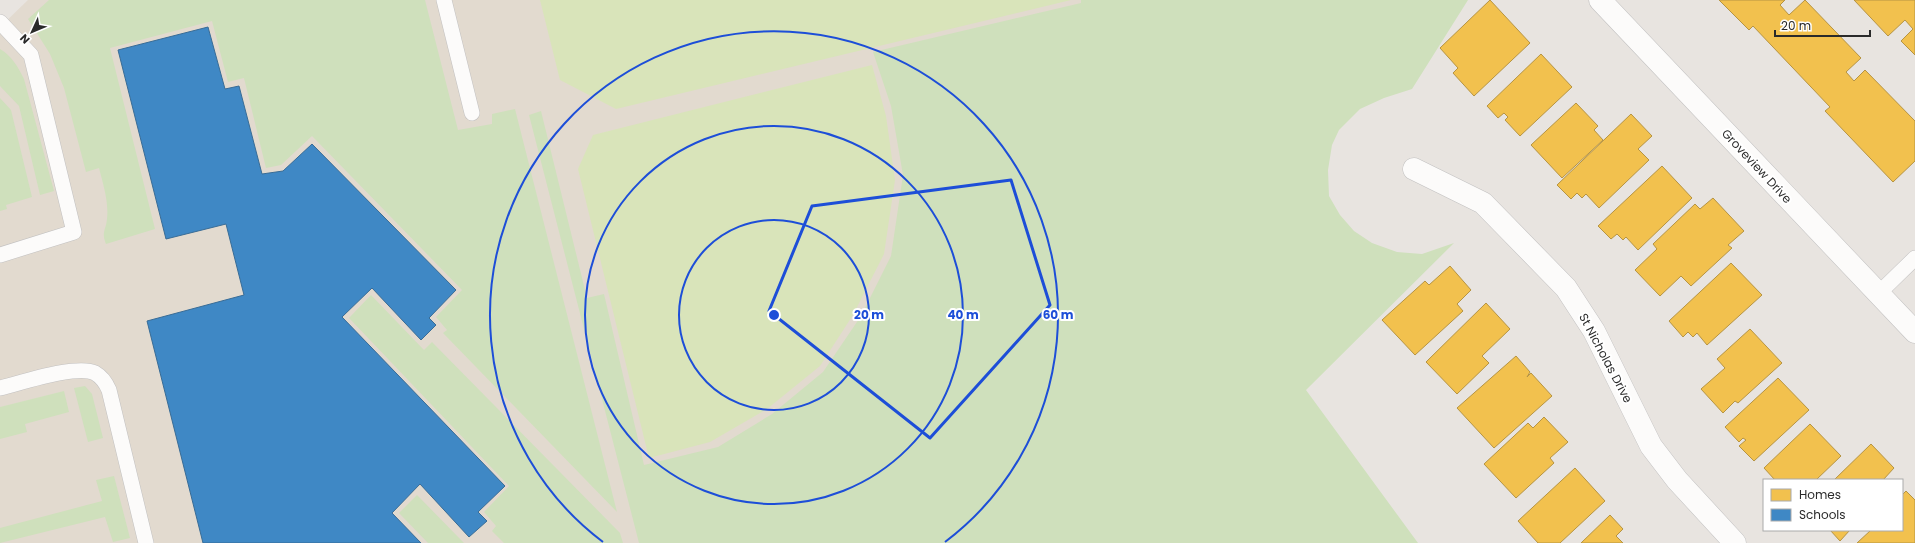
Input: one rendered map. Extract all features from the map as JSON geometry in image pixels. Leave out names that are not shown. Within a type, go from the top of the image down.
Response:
[{"type":"street","name":"Groveview Drive","points":[[1600,0],[1915,332]]},
{"type":"street","name":"St Nicholas Drive","points":[[1414,169],[1483,203],[1566,288],[1594,331],[1651,446],[1677,480],[1735,543]]},
{"type":"lane","points":[[444,0],[472,113]]},
{"type":"lane","points":[[0,22],[30,55],[74,232],[0,255]]},
{"type":"lane","points":[[1878,294],[1915,258]]},
{"type":"lane","points":[[0,388],[77,370],[94,373],[103,380],[109,390],[146,543]]},
{"type":"highlighted area","points":[[1011,180],[1050,305],[930,438],[769,311],[812,206]]},
{"type":"shaded area","points":[[28,0],[1184,0],[1092,543],[0,543],[0,27]]},
{"type":"green space","points":[[49,0],[425,0],[458,130],[492,124],[492,114],[515,109],[617,512],[443,333],[447,330],[436,317],[462,290],[312,136],[281,165],[266,168],[244,78],[228,82],[212,21],[110,48],[155,229],[106,244],[104,234],[107,219],[107,206],[99,168],[86,172],[64,88],[50,54],[28,19]]},
{"type":"green space","points":[[540,0],[1071,0],[616,109],[560,80]]},
{"type":"green space","points":[[1081,0],[1468,0],[1412,89],[1384,98],[1360,109],[1339,130],[1332,145],[1328,170],[1329,196],[1340,215],[1354,231],[1372,243],[1397,252],[1422,254],[1454,243],[1306,390],[1418,543],[639,543],[529,115],[541,111],[587,298],[604,294],[644,465],[718,447],[772,414],[823,372],[861,316],[891,256],[903,175],[891,106],[873,52],[1081,3]]},
{"type":"green space","points":[[0,49],[11,58],[24,79],[54,191],[40,195],[19,106],[0,86]]},
{"type":"green space","points":[[872,65],[886,116],[895,180],[884,254],[853,315],[820,366],[767,409],[710,442],[649,458],[578,169],[593,135]]},
{"type":"green space","points":[[0,98],[11,110],[32,197],[6,205],[7,209],[0,211]]},
{"type":"green space","points":[[371,295],[424,350],[432,342],[620,533],[623,543],[504,543],[492,531],[496,526],[484,512],[509,486],[349,318]]},
{"type":"green space","points":[[85,386],[92,394],[103,438],[88,442],[74,388]]},
{"type":"green space","points":[[64,391],[69,412],[25,424],[27,432],[0,439],[0,407]]},
{"type":"green space","points":[[114,476],[130,538],[113,542],[105,517],[0,543],[0,528],[102,501],[96,480]]},
{"type":"green space","points":[[417,495],[464,543],[428,543],[399,513]]},
{"type":"building: Homes","points":[[1490,0],[1530,43],[1474,96],[1453,73],[1458,68],[1440,48]]},
{"type":"building: Homes","points":[[1719,0],[1785,0],[1780,5],[1789,15],[1805,0],[1861,58],[1846,72],[1854,81],[1865,70],[1915,121],[1915,161],[1893,182],[1825,111],[1830,107],[1753,26],[1749,30]]},
{"type":"building: Homes","points":[[1854,0],[1915,0],[1915,55],[1901,41],[1913,29],[1905,20],[1888,36]]},
{"type":"building: Homes","points":[[1541,54],[1572,87],[1520,136],[1505,120],[1508,117],[1504,113],[1498,118],[1487,106]]},
{"type":"building: Homes","points":[[1576,103],[1598,126],[1594,130],[1603,140],[1562,178],[1531,145]]},
{"type":"building: Homes","points":[[1631,114],[1652,136],[1638,149],[1649,160],[1599,208],[1586,194],[1582,198],[1577,193],[1571,199],[1557,185]]},
{"type":"building: Homes","points":[[1662,166],[1692,198],[1638,250],[1626,237],[1623,240],[1617,234],[1611,239],[1598,226]]},
{"type":"building: Homes","points":[[1713,198],[1744,231],[1728,245],[1732,248],[1691,286],[1681,276],[1660,296],[1635,270],[1657,249],[1653,244],[1695,204],[1700,209]]},
{"type":"building: Homes","points":[[1731,263],[1762,295],[1707,345],[1697,333],[1693,337],[1688,332],[1683,337],[1669,321]]},
{"type":"building: Homes","points":[[1450,266],[1471,290],[1457,304],[1463,311],[1415,355],[1382,320],[1425,281],[1429,285]]},
{"type":"building: Homes","points":[[1486,303],[1510,329],[1482,356],[1489,363],[1457,394],[1426,362]]},
{"type":"building: Homes","points":[[1750,329],[1782,363],[1738,403],[1735,401],[1723,413],[1701,389],[1725,368],[1717,359]]},
{"type":"building: Homes","points":[[1516,356],[1530,372],[1527,377],[1531,373],[1552,396],[1494,448],[1457,408]]},
{"type":"building: Homes","points":[[1778,378],[1809,410],[1754,461],[1739,446],[1746,440],[1743,438],[1739,442],[1725,427]]},
{"type":"building: Homes","points":[[1544,417],[1568,442],[1550,458],[1554,463],[1516,498],[1484,464],[1528,423],[1533,428]]},
{"type":"building: Homes","points":[[1810,424],[1841,456],[1817,479],[1774,479],[1764,468]]},
{"type":"building: Homes","points":[[1871,444],[1894,468],[1884,479],[1835,479]]},
{"type":"building: Homes","points":[[1575,468],[1605,501],[1560,543],[1538,543],[1518,521]]},
{"type":"building: Homes","points":[[1906,491],[1915,500],[1915,543],[1857,543],[1870,531],[1903,531],[1903,494]]},
{"type":"building: Homes","points":[[1610,515],[1623,529],[1616,536],[1623,543],[1581,543]]},
{"type":"building: Homes","points":[[1831,531],[1849,531],[1840,541]]},
{"type":"building: Schools","points":[[208,27],[225,89],[239,86],[262,174],[283,171],[312,144],[456,290],[429,318],[436,325],[421,340],[372,288],[342,317],[505,486],[478,512],[487,521],[469,537],[420,484],[392,513],[421,543],[203,543],[147,321],[244,295],[226,224],[166,239],[118,50]]}]
